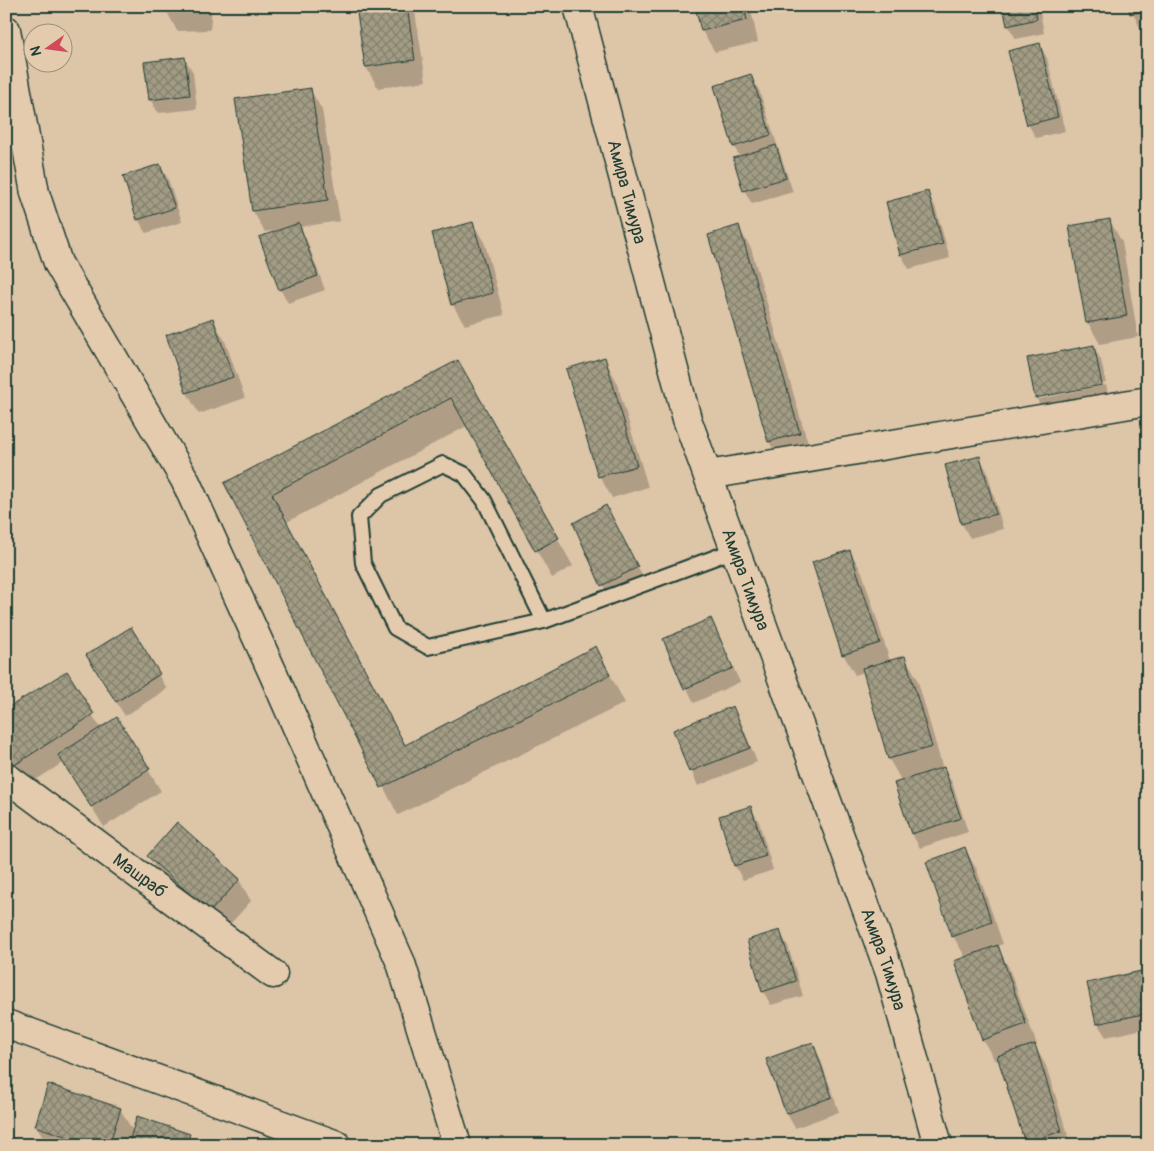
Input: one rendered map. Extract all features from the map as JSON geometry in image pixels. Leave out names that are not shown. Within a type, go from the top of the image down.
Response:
[{"type":"street","name":"Амира Тимура","points":[[578,6],[687,419],[890,973],[938,1145]]},
{"type":"street","points":[[6,30],[35,193],[58,263],[185,480],[269,664],[401,962],[457,1145]]},
{"type":"street","points":[[708,475],[1148,401]]},
{"type":"street","name":"Машраб","points":[[6,777],[273,974]]},
{"type":"street","points":[[6,1024],[337,1145]]},
{"type":"lane","points":[[544,620],[484,500],[464,474],[442,464],[381,495],[359,517],[363,563],[395,628],[428,647],[544,620],[735,550]]},
{"type":"building","points":[[163,6],[199,6],[198,9],[163,10]]},
{"type":"building","points":[[356,6],[407,6],[415,60],[365,67]]},
{"type":"building","points":[[695,6],[744,6],[747,20],[701,31]]},
{"type":"building","points":[[1003,6],[1035,6],[1037,19],[1007,26]]},
{"type":"building","points":[[1128,6],[1148,6],[1148,10],[1130,14]]},
{"type":"building","points":[[1040,43],[1058,117],[1027,125],[1008,51]]},
{"type":"building","points":[[185,57],[190,95],[149,100],[144,62]]},
{"type":"building","points":[[751,74],[771,135],[733,147],[714,86]]},
{"type":"building","points":[[311,88],[328,200],[252,211],[235,99]]},
{"type":"building","points":[[776,145],[786,178],[743,191],[733,158]]},
{"type":"building","points":[[160,164],[175,208],[137,220],[123,176]]},
{"type":"building","points":[[928,191],[943,244],[900,255],[886,202]]},
{"type":"building","points":[[1110,219],[1127,316],[1086,323],[1069,226]]},
{"type":"building","points":[[473,222],[493,293],[451,305],[432,233]]},
{"type":"building","points":[[299,223],[318,276],[279,290],[259,237]]},
{"type":"building","points":[[739,225],[800,433],[768,442],[708,235]]},
{"type":"building","points":[[213,318],[233,377],[186,393],[166,335]]},
{"type":"building","points":[[1094,345],[1102,385],[1035,398],[1027,358]]},
{"type":"building","points":[[605,357],[637,466],[598,477],[566,369]]},
{"type":"building","points":[[458,360],[559,538],[535,551],[451,398],[272,494],[405,745],[596,646],[610,675],[381,788],[224,483]]},
{"type":"building","points":[[980,456],[996,514],[961,524],[945,465]]},
{"type":"building","points":[[606,505],[638,567],[601,586],[573,523]]},
{"type":"building","points":[[850,550],[880,643],[842,655],[812,562]]},
{"type":"building","points":[[711,618],[733,668],[684,689],[663,639]]},
{"type":"building","points":[[131,627],[160,674],[116,702],[86,655]]},
{"type":"building","points":[[905,656],[932,747],[888,759],[862,668]]},
{"type":"building","points":[[67,671],[94,714],[10,768],[6,762],[6,709]]},
{"type":"building","points":[[733,706],[750,748],[689,772],[673,730]]},
{"type":"building","points":[[117,717],[150,769],[91,807],[58,755]]},
{"type":"building","points":[[944,767],[961,818],[911,834],[894,783]]},
{"type":"building","points":[[751,806],[766,856],[734,866],[719,816]]},
{"type":"building","points":[[177,822],[240,879],[210,912],[147,856]]},
{"type":"building","points":[[965,847],[992,922],[952,937],[926,862]]},
{"type":"building","points":[[780,930],[796,981],[762,992],[747,940]]},
{"type":"building","points":[[998,945],[1026,1024],[982,1040],[954,961]]},
{"type":"building","points":[[1141,971],[1148,1013],[1096,1024],[1087,983]]},
{"type":"building","points":[[813,1042],[832,1097],[786,1114],[766,1059]]},
{"type":"building","points":[[1035,1044],[1062,1131],[1025,1143],[997,1056]]},
{"type":"building","points":[[48,1084],[121,1108],[109,1145],[91,1145],[35,1126]]},
{"type":"building","points":[[137,1116],[190,1134],[186,1145],[128,1145]]},
{"type":"building","points":[[563,1139],[563,1145],[527,1145]]}]
